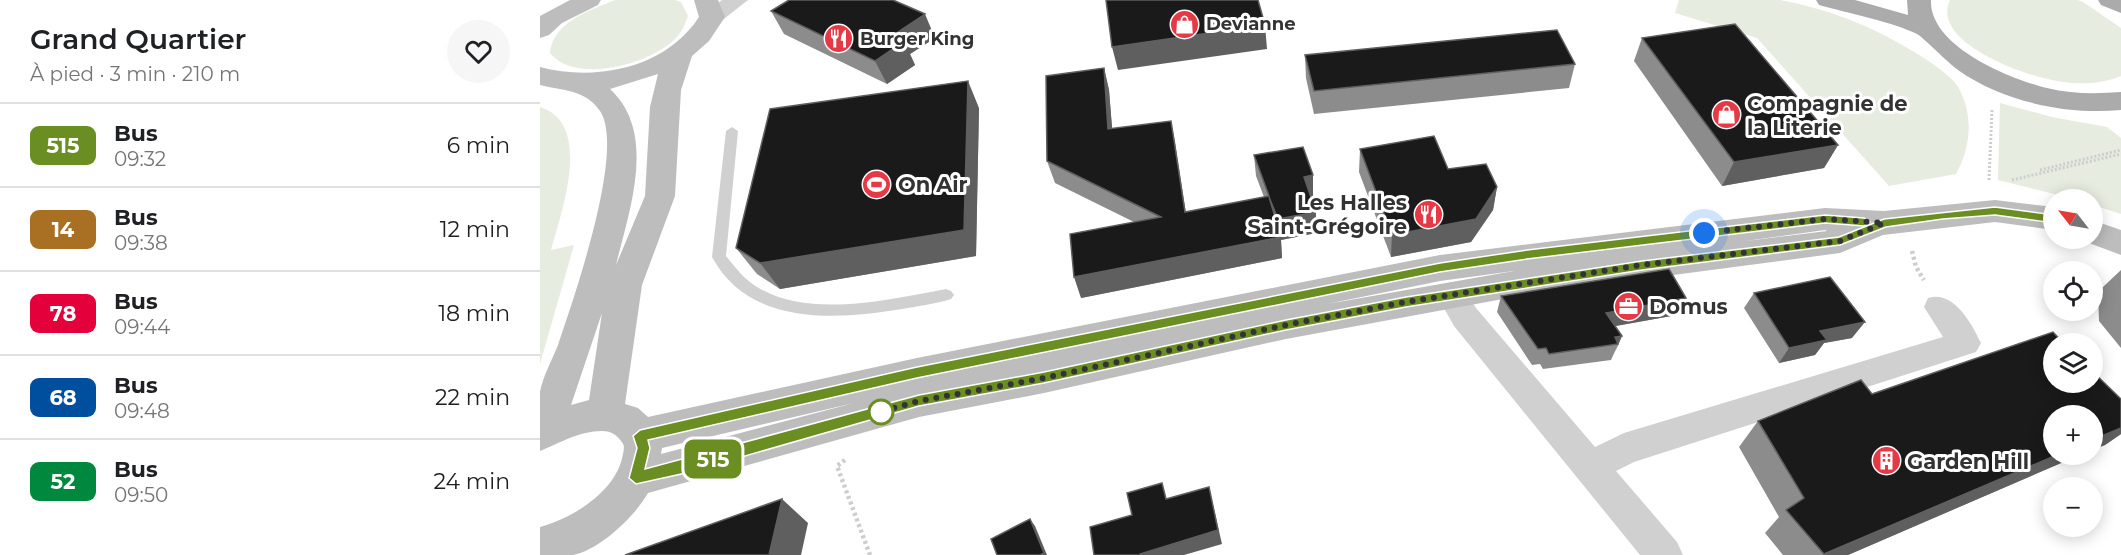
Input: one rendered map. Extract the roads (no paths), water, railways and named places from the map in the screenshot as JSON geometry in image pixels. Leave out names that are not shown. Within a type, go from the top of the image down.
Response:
[{"type":"main road","points":[[549,16],[589,0]]},
{"type":"main road","points":[[1828,0],[1927,29]]},
{"type":"main road","points":[[1919,0],[1920,16],[1927,29],[1956,57],[1996,80],[2046,96],[2117,105]]},
{"type":"main road","points":[[2110,0],[2121,6]]},
{"type":"main road","points":[[540,76],[550,80],[585,82],[633,74],[680,54],[702,35],[709,8]]},
{"type":"main road","points":[[604,415],[613,381],[625,284],[660,199],[661,120],[666,83],[680,54]]},
{"type":"main road","points":[[540,434],[578,344],[619,188],[619,123],[610,105],[600,93],[585,82]]},
{"type":"main road","points":[[640,436],[917,373],[1440,268],[1527,255],[1825,219],[1884,223],[1995,211],[2043,218]]},
{"type":"main road","points":[[636,478],[919,401],[1044,378],[1286,325],[1451,294],[1642,265],[1840,241],[1884,223]]},
{"type":"main road","points":[[2103,236],[2121,243]]},
{"type":"main road","points":[[540,434],[573,420],[604,415],[620,418],[632,425],[640,436],[643,448],[636,478],[624,495],[588,527],[541,550]]},
{"type":"street","points":[[709,8],[737,0]]},
{"type":"street","points":[[1451,294],[1465,317],[1664,555]]},
{"type":"street","points":[[1590,468],[1624,449],[1965,343],[1939,307]]},
{"type":"lane","points":[[732,131],[719,257],[728,272],[744,287],[787,308],[811,311],[874,307],[946,295]]},
{"type":"place","name":"Devianne","points":[[1185,24]]},
{"type":"place","name":"Burger King","points":[[839,39]]},
{"type":"place","name":"Compagnie de la Literie","points":[[1726,115]]},
{"type":"place","name":"On Air","points":[[877,184]]},
{"type":"place","name":"Les Halles Saint-Grégoire","points":[[1428,214]]},
{"type":"place","name":"Domus","points":[[1628,306]]},
{"type":"place","name":"Garden Hill","points":[[1886,461]]}]
